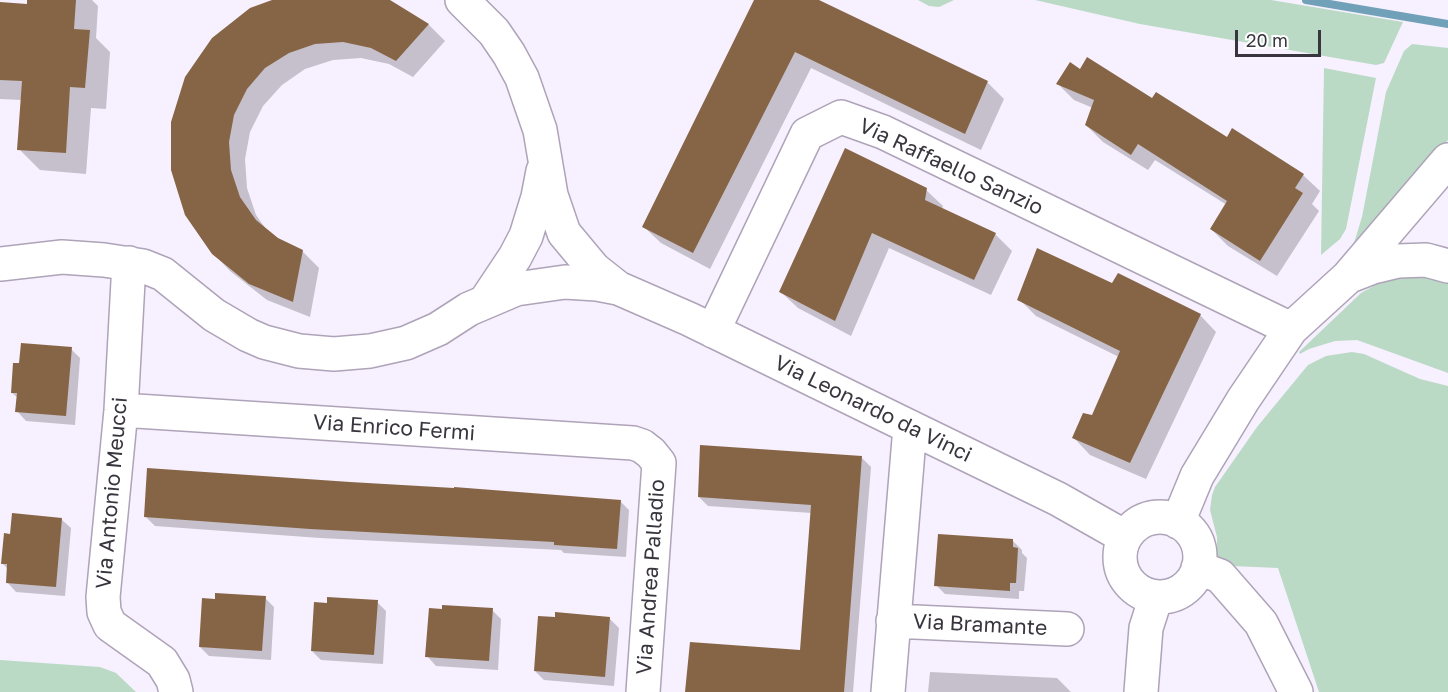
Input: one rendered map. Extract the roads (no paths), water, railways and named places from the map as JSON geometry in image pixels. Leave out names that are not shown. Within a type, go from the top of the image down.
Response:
[{"type":"street","points":[[462,0],[494,32],[516,66],[534,110],[546,158]]},
{"type":"street","name":"Via Raffaello Sanzio","points":[[713,331],[807,134],[841,117],[883,132],[1291,329]]},
{"type":"street","name":"Via Leonardo da Vinci","points":[[546,158],[551,195],[564,233],[594,269],[618,288]]},
{"type":"street","name":"Via Leonardo da Vinci","points":[[485,302],[509,267],[526,236],[538,197],[546,158]]},
{"type":"street","points":[[1178,522],[1197,476],[1243,400],[1291,329],[1348,277],[1448,160]]},
{"type":"street","name":"Via Leonardo da Vinci","points":[[0,264],[62,256],[129,263],[163,274],[214,315],[248,335],[281,347],[317,353],[353,353],[406,343],[438,329],[470,309],[516,289],[550,283],[591,283],[618,288],[713,331],[910,427],[1058,500],[1125,537]]},
{"type":"street","points":[[1348,277],[1373,267],[1398,261],[1426,260],[1448,266]]},
{"type":"street","name":"Via Antonio Meucci","points":[[129,263],[121,410],[103,597],[104,612],[110,625],[162,662],[173,680],[176,692]]},
{"type":"street","name":"Via Enrico Fermi","points":[[121,410],[633,443],[642,446],[659,463]]},
{"type":"street","points":[[888,692],[910,427]]},
{"type":"street","name":"Via Andrea Palladio","points":[[643,692],[659,463]]},
{"type":"street","points":[[1160,517],[1178,522],[1191,532],[1198,545],[1198,568],[1194,578],[1185,588],[1172,595],[1156,597],[1140,592],[1129,583],[1121,569],[1120,553],[1125,537],[1135,526],[1146,519],[1160,517]]},
{"type":"street","points":[[1198,568],[1220,576],[1260,623],[1296,692]]},
{"type":"street","points":[[1141,692],[1146,628],[1156,597]]},
{"type":"street","name":"Via Bramante","points":[[893,621],[1067,628]]},
{"type":"waterway","points":[[1306,0],[1448,24]]}]
